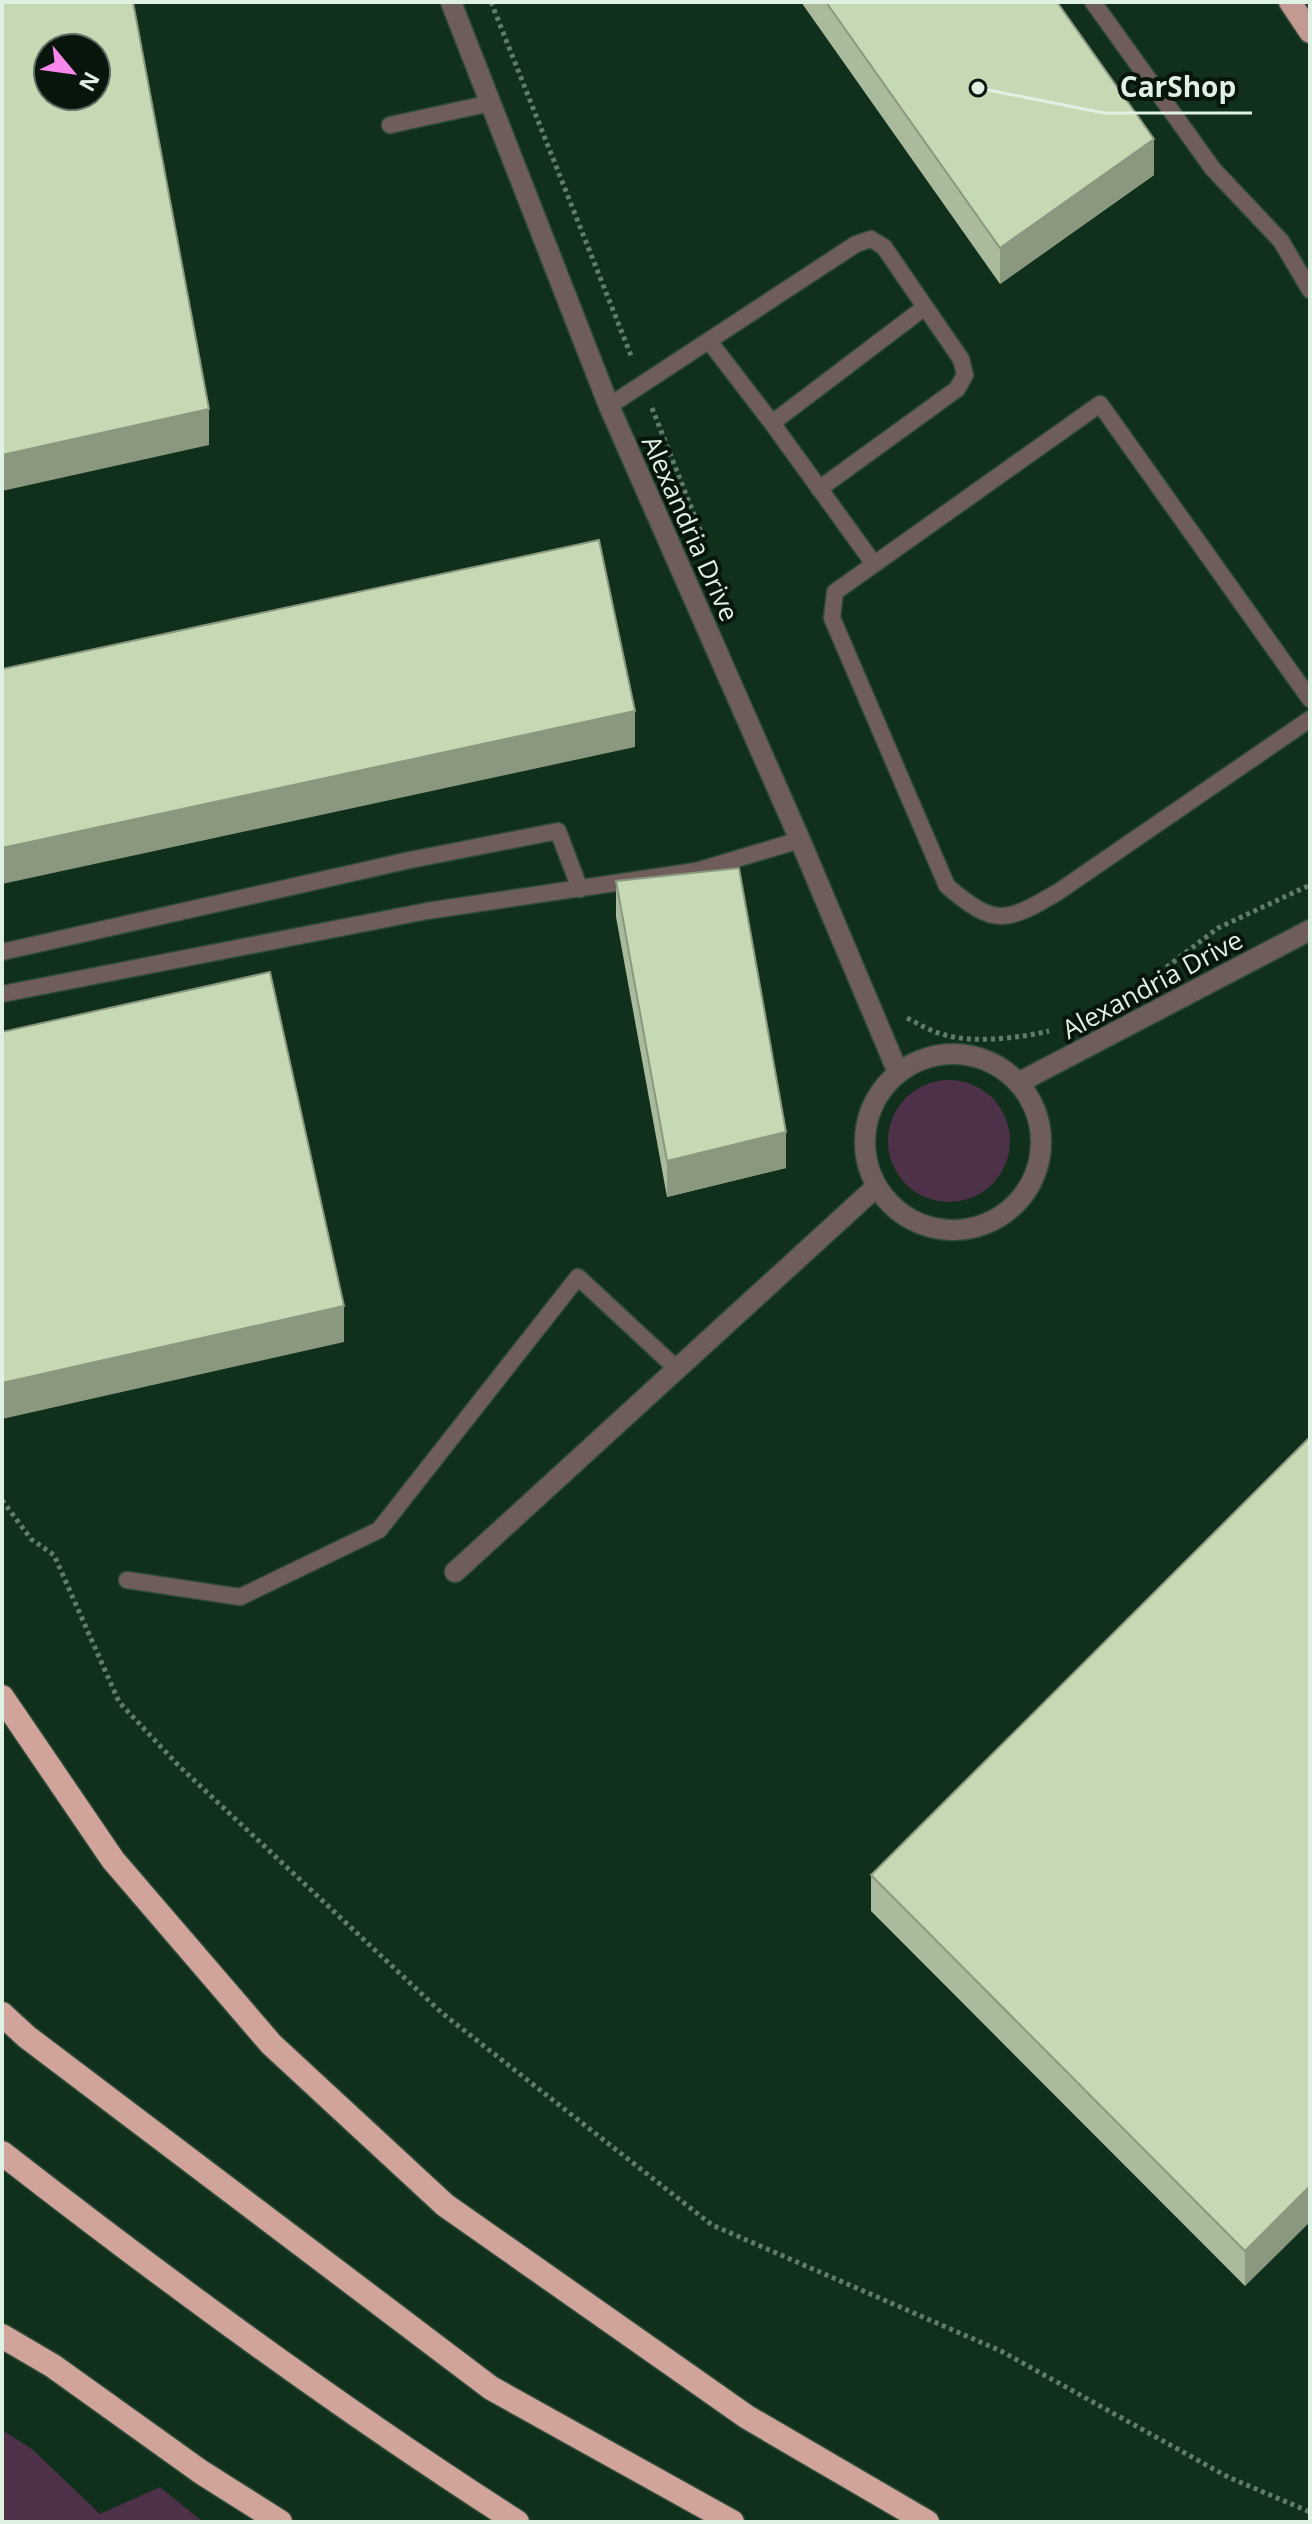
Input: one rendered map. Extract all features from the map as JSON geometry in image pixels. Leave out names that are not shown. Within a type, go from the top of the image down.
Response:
[{"type":"highway","points":[[1290,2],[1310,32]]},
{"type":"highway","points":[[2,1697],[113,1860],[271,2044],[445,2205],[747,2417],[927,2522]]},
{"type":"highway","points":[[2,2014],[27,2037],[491,2388],[732,2522]]},
{"type":"highway","points":[[2,2153],[156,2273],[409,2453],[517,2522]]},
{"type":"highway","points":[[2,2336],[53,2366],[201,2472],[280,2522]]},
{"type":"street","name":"Alexandria Drive","points":[[451,2],[609,406],[800,840],[897,1070]]},
{"type":"street","name":"Alexandria Drive","points":[[1018,1083],[1310,930]]},
{"type":"street","points":[[960,1054],[976,1057],[1004,1070],[1018,1083],[1034,1106],[1041,1136],[1038,1167],[1032,1183],[1013,1207],[986,1225],[956,1231],[926,1227],[899,1214],[876,1187],[865,1159],[866,1122],[879,1094],[897,1070],[929,1057],[960,1054]]},
{"type":"street","points":[[455,1572],[876,1187]]},
{"type":"lane","points":[[1093,2],[1213,169],[1281,241],[1310,290]]},
{"type":"lane","points":[[390,125],[491,103]]},
{"type":"lane","points":[[609,406],[856,244],[871,239],[884,247],[961,359],[965,375],[957,389],[819,489]]},
{"type":"lane","points":[[772,423],[925,307]]},
{"type":"lane","points":[[709,341],[874,564]]},
{"type":"lane","points":[[1310,699],[1100,404],[835,592],[832,618],[947,886],[971,907],[997,919],[1025,911],[1058,892],[1310,719]]},
{"type":"lane","points":[[2,952],[410,860],[558,831],[580,889]]},
{"type":"lane","points":[[2,994],[427,911],[696,871],[800,840]]},
{"type":"lane","points":[[127,1580],[240,1597],[379,1530],[578,1277],[677,1369]]},
{"type":"path","points":[[2,1500],[31,1539],[54,1555],[119,1702],[179,1766],[442,2013],[712,2225],[1001,2351],[1228,2477],[1310,2512]]},
{"type":"shaded area","points":[[949,1080],[972,1084],[992,1098],[1006,1118],[1010,1141],[1006,1164],[992,1184],[972,1198],[949,1202],[926,1198],[906,1184],[892,1164],[888,1141],[892,1118],[906,1098],[926,1084]]},
{"type":"shaded area","points":[[2,2430],[32,2449],[100,2514],[160,2487],[203,2522],[2,2522]]},
{"type":"building","points":[[2,2],[133,2],[209,409],[2,455]]},
{"type":"building","points":[[826,2],[1057,2],[1154,139],[1000,248]]},
{"type":"building","points":[[599,540],[635,711],[2,848],[2,669]]},
{"type":"building","points":[[739,868],[786,1132],[667,1161],[616,881]]},
{"type":"building","points":[[270,972],[344,1306],[2,1383],[2,1032]]},
{"type":"building","points":[[1310,1437],[1310,2186],[1245,2251],[871,1875]]},
{"type":"place","name":"CarShop","points":[[978,88]]}]
